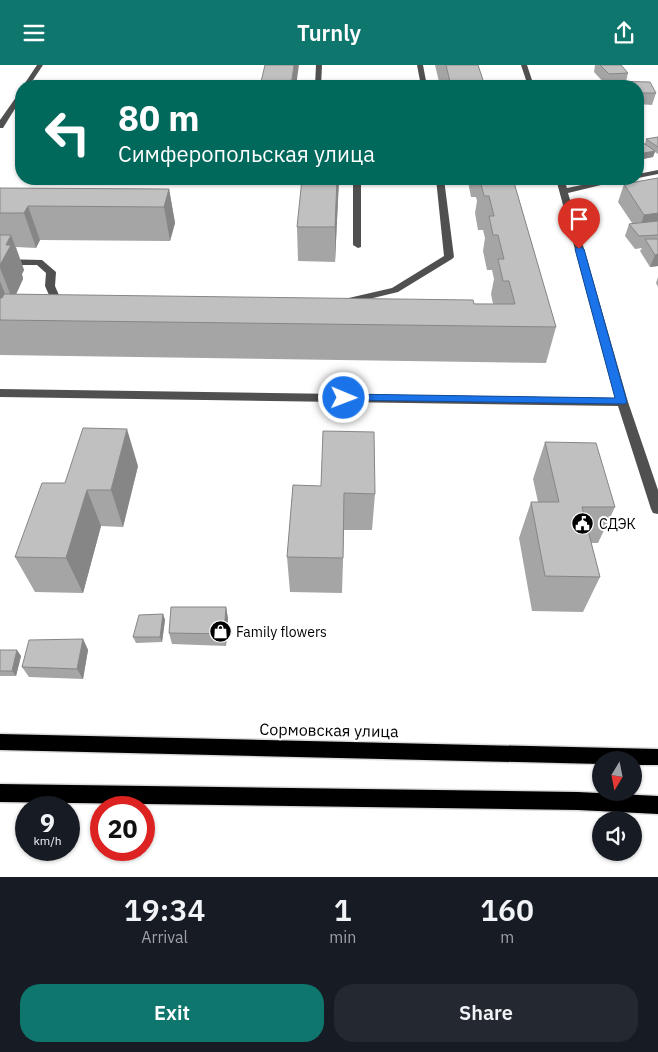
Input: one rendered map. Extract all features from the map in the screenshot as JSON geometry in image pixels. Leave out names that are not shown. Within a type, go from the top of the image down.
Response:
[{"type":"main road","name":"Сормовская улица","points":[[0,742],[658,757]]},
{"type":"main road","points":[[0,793],[578,801],[658,805]]},
{"type":"street","points":[[30,80],[40,65]]},
{"type":"street","points":[[318,80],[319,65]]},
{"type":"street","points":[[420,65],[423,80]]},
{"type":"street","points":[[524,65],[529,80]]},
{"type":"street","points":[[0,126],[15,103]]},
{"type":"street","points":[[654,172],[658,181]]},
{"type":"street","points":[[357,185],[358,245]]},
{"type":"street","points":[[330,306],[395,290],[449,257],[441,185]]},
{"type":"street","points":[[562,185],[622,402],[658,509]]},
{"type":"street","points":[[564,191],[593,185]]},
{"type":"street","points":[[0,262],[39,261],[51,273],[50,286],[58,304],[74,309]]},
{"type":"street","points":[[0,393],[622,402]]},
{"type":"building","points":[[265,65],[294,65],[292,80],[261,80]]},
{"type":"building","points":[[446,65],[478,65],[483,80],[450,80]]},
{"type":"building","points":[[600,65],[621,65],[628,73],[609,74]]},
{"type":"building","points":[[644,82],[650,82],[656,93],[644,93]]},
{"type":"building","points":[[658,137],[658,147],[646,139]]},
{"type":"building","points":[[644,143],[655,151],[644,153]]},
{"type":"building","points":[[658,178],[658,213],[644,215],[625,185],[644,185],[644,180]]},
{"type":"building","points":[[301,185],[337,185],[335,227],[297,227]]},
{"type":"building","points":[[481,185],[515,185],[556,327],[0,320],[0,298],[4,294],[473,300],[474,304],[515,304],[509,281],[503,281],[498,259],[504,259],[498,235],[493,235],[489,216],[494,216],[489,196],[484,196]]},
{"type":"building","points":[[0,188],[169,189],[164,207],[28,206],[24,213],[0,213]]},
{"type":"building","points":[[658,221],[658,235],[639,236],[629,224]]},
{"type":"building","points":[[0,235],[11,235],[6,245],[11,245],[0,265]]},
{"type":"building","points":[[645,239],[658,239],[658,254],[655,255]]},
{"type":"building","points":[[83,428],[127,429],[111,490],[87,490],[66,558],[15,557],[42,483],[65,483]]},
{"type":"building","points":[[323,431],[374,432],[375,494],[344,493],[343,558],[287,557],[293,485],[321,486]]},
{"type":"building","points":[[545,442],[596,443],[615,507],[582,507],[600,577],[545,576],[531,502],[559,502]]},
{"type":"building","points":[[171,607],[226,607],[224,634],[169,633]]},
{"type":"building","points":[[163,614],[160,637],[133,637],[139,615]]},
{"type":"building","points":[[83,639],[77,669],[22,667],[29,640]]},
{"type":"building","points":[[0,650],[17,650],[12,671],[0,671]]},
{"type":"place","name":"СДЭК","points":[[583,524]]},
{"type":"place","name":"Family flowers","points":[[220,632]]},
{"type":"route","points":[[344,398],[622,402],[579,249]]}]
